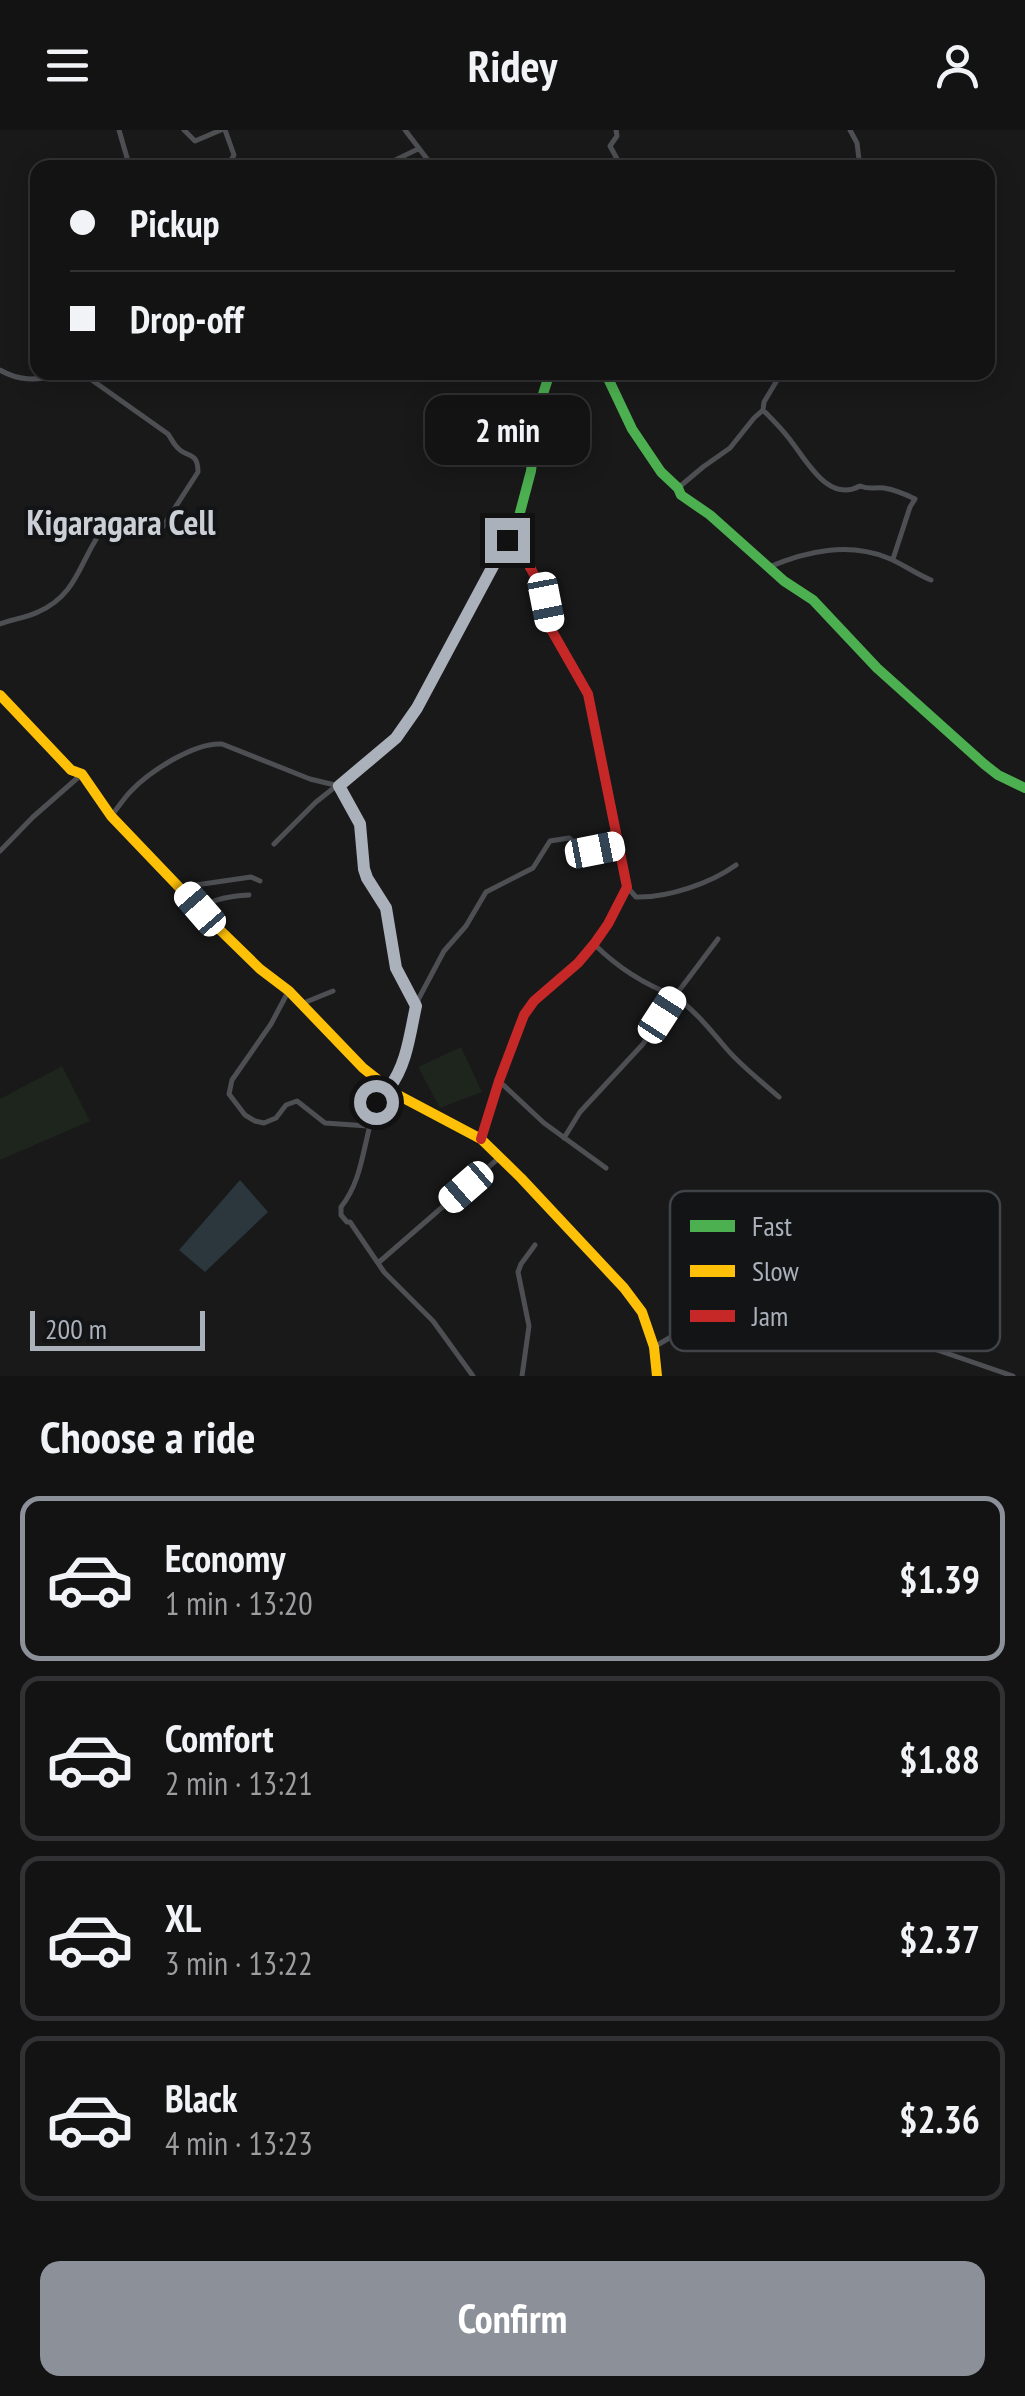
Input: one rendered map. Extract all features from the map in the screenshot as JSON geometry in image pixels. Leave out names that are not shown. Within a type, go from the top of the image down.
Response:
[{"type":"street","points":[[119,130],[128,160]]},
{"type":"street","points":[[184,130],[198,141],[223,130],[234,155],[231,160]]},
{"type":"street","points":[[405,130],[427,160]]},
{"type":"street","points":[[616,130],[617,136],[610,146],[618,160]]},
{"type":"street","points":[[850,130],[859,160]]},
{"type":"street","points":[[395,160],[418,149]]},
{"type":"street","points":[[0,370],[30,380]]},
{"type":"street","points":[[0,624],[40,612],[72,588],[106,526],[120,522],[150,532],[160,530],[198,472],[195,458],[176,448],[168,434],[92,380]]},
{"type":"street","points":[[274,844],[316,802],[387,746],[410,718],[518,520],[531,471],[538,410],[547,380]]},
{"type":"street","points":[[610,380],[632,429],[681,495],[710,515],[784,581],[813,600],[878,668],[984,764],[1025,788]]},
{"type":"street","points":[[777,380],[764,402],[764,410],[827,484],[850,492],[860,486],[867,490],[879,487],[916,500],[910,507],[893,559]]},
{"type":"street","points":[[678,488],[730,448],[764,410]]},
{"type":"street","points":[[518,520],[524,555],[543,592],[552,631],[588,694],[627,887],[636,896],[652,898],[684,890],[736,864]]},
{"type":"street","points":[[769,567],[824,550],[856,550],[893,559],[931,580]]},
{"type":"street","points":[[0,694],[71,770],[82,774],[112,816],[200,909],[260,970],[289,991],[342,1048],[388,1088],[482,1139],[500,1157],[633,1300],[647,1323],[657,1376]]},
{"type":"street","points":[[112,816],[142,781],[195,748],[213,743],[339,786],[360,824],[364,869],[386,908],[396,968],[416,1006]]},
{"type":"street","points":[[0,851],[82,774]]},
{"type":"street","points":[[473,1376],[434,1321],[391,1281],[340,1207],[358,1176],[376,1102],[396,1079],[403,1062],[416,1006],[439,959],[466,926],[486,892],[533,868],[550,841],[569,838],[587,852],[619,845]]},
{"type":"street","points":[[185,891],[196,885],[252,877],[260,881]]},
{"type":"street","points":[[482,1139],[524,1015],[594,944],[627,887]]},
{"type":"street","points":[[200,909],[207,903],[249,895]]},
{"type":"street","points":[[563,1134],[643,1044],[718,939]]},
{"type":"street","points":[[594,944],[616,966],[696,1011],[725,1047],[778,1097]]},
{"type":"street","points":[[289,991],[272,1024],[232,1080],[233,1101],[245,1115],[264,1123],[296,1100],[325,1123],[368,1126]]},
{"type":"street","points":[[302,1006],[333,991]]},
{"type":"street","points":[[499,1081],[606,1168]]},
{"type":"street","points":[[378,1262],[500,1157]]},
{"type":"street","points":[[522,1376],[530,1326],[518,1272],[534,1245]]},
{"type":"street","points":[[654,1346],[670,1337]]},
{"type":"street","points":[[940,1351],[1013,1376]]},
{"type":"shaded area","points":[[461,1047],[482,1092],[440,1108],[418,1067]]},
{"type":"shaded area","points":[[62,1066],[90,1121],[0,1160],[0,1099]]},
{"type":"shaded area","points":[[240,1180],[268,1212],[205,1272],[179,1250]]},
{"type":"traffic: fast","points":[[530,567],[518,520],[531,471],[538,410],[547,380]]},
{"type":"traffic: fast","points":[[609,380],[632,429],[681,495],[710,515],[784,581],[813,600],[877,668],[984,764],[1025,788]]},
{"type":"traffic: slow","points":[[0,695],[71,770],[82,774],[111,816],[220,930],[289,991],[363,1068],[396,1094],[481,1139],[521,1178],[642,1312],[654,1347],[657,1376]]},
{"type":"traffic: jam","points":[[481,1139],[524,1015],[594,944],[627,887],[588,694],[552,631],[543,592],[530,567]]},
{"type":"district","name":"Kigaragara Cell","points":[[121,522]]},
{"type":"route","points":[[376,1102],[396,1079],[416,1006],[393,959],[386,908],[364,869],[363,831],[339,786],[396,738],[417,708],[507,540]]}]
